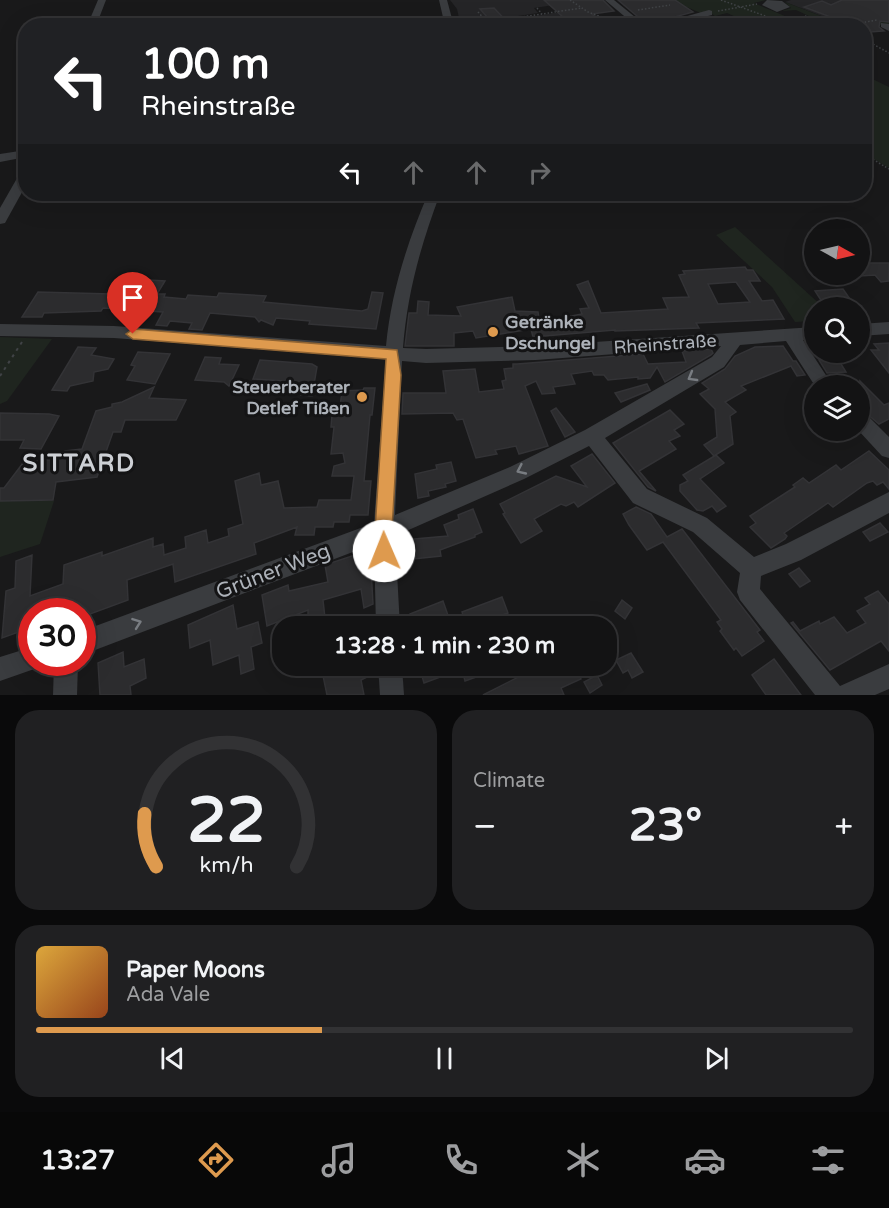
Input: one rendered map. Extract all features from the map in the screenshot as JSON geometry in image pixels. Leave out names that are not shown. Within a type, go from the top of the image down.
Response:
[{"type":"street","points":[[94,18],[102,0]]},
{"type":"street","points":[[443,0],[448,18]]},
{"type":"street","points":[[609,0],[632,18]]},
{"type":"street","points":[[766,4],[774,9],[786,7],[779,1]]},
{"type":"street","points":[[688,18],[709,13]]},
{"type":"street","points":[[0,158],[18,155]]},
{"type":"street","points":[[0,220],[18,187]]},
{"type":"street","points":[[388,616],[384,530],[394,375],[393,354],[409,268],[432,201]]},
{"type":"street","points":[[870,329],[889,328]]},
{"type":"street","name":"Rheinstraße","points":[[0,330],[114,332],[426,357],[536,353],[804,333]]},
{"type":"street","points":[[790,334],[818,375]]},
{"type":"street","name":"Grüner Weg","points":[[96,638],[384,530],[517,472],[592,436],[718,362],[735,339]]},
{"type":"street","points":[[870,430],[889,450]]},
{"type":"street","points":[[592,436],[640,496],[700,525],[751,569]]},
{"type":"street","points":[[751,569],[793,552],[889,502]]},
{"type":"street","points":[[751,569],[748,592],[831,695]]},
{"type":"street","points":[[0,669],[18,664]]},
{"type":"street","points":[[65,695],[66,676]]},
{"type":"street","points":[[391,676],[392,695]]},
{"type":"street","points":[[849,695],[889,676]]},
{"type":"path","points":[[570,0],[606,18]]},
{"type":"path","points":[[721,0],[768,18]]},
{"type":"path","points":[[709,13],[766,4]]},
{"type":"path","points":[[624,12],[670,5]]},
{"type":"path","points":[[537,8],[542,14]]},
{"type":"path","points":[[514,18],[582,8]]},
{"type":"path","points":[[478,12],[483,18]]},
{"type":"path","points":[[805,16],[810,18]]},
{"type":"path","points":[[872,43],[889,53]]},
{"type":"path","points":[[872,159],[889,169]]},
{"type":"path","points":[[0,376],[30,330]]},
{"type":"shaded area","points":[[450,0],[548,0],[554,5],[534,8],[538,13],[505,18],[459,18],[457,9]]},
{"type":"shaded area","points":[[670,0],[766,0],[754,3],[790,18],[738,18],[727,13],[715,16],[709,12],[703,14]]},
{"type":"shaded area","points":[[791,0],[889,0],[889,15],[871,18],[827,18],[785,2]]},
{"type":"shaded area","points":[[785,2],[826,18],[813,18],[796,10],[782,11],[791,8]]},
{"type":"shaded area","points":[[582,9],[604,18],[521,18]]},
{"type":"shaded area","points":[[889,15],[889,24],[872,26],[870,18]]},
{"type":"shaded area","points":[[872,79],[889,87],[889,168],[872,158]]},
{"type":"shaded area","points":[[735,227],[812,297],[804,297],[804,322],[795,322],[772,287],[716,235]]},
{"type":"shaded area","points":[[0,337],[52,339],[7,401],[0,404]]},
{"type":"shaded area","points":[[0,501],[54,501],[40,544],[0,557]]},
{"type":"building","points":[[544,0],[603,0],[614,11],[592,14],[596,18],[564,18]]},
{"type":"building","points":[[618,0],[675,0],[693,12],[671,18],[639,18]]},
{"type":"building","points":[[842,0],[889,0],[889,22],[880,21],[879,27],[884,31],[872,32],[872,18],[833,18],[804,7],[822,1],[831,5]]},
{"type":"building","points":[[494,8],[503,18],[488,18],[480,9]]},
{"type":"building","points":[[870,263],[889,263],[889,281],[881,282],[875,275],[870,275]]},
{"type":"building","points":[[745,267],[747,270],[753,270],[760,281],[749,281],[762,301],[773,300],[784,319],[696,323],[699,328],[615,330],[533,337],[531,329],[476,338],[473,331],[454,333],[454,346],[405,346],[409,313],[417,313],[418,301],[429,302],[428,315],[461,316],[457,307],[512,297],[515,311],[538,312],[539,319],[561,318],[582,314],[580,309],[589,308],[577,285],[588,281],[601,313],[668,309],[663,298],[689,297],[679,275],[685,274],[683,271]],"holes":[[[736,282],[750,302],[718,304],[708,284]]]},
{"type":"building","points":[[149,280],[165,281],[157,294],[165,294],[164,297],[186,299],[188,295],[217,297],[219,293],[266,296],[263,302],[362,311],[368,309],[372,292],[383,293],[376,329],[309,324],[310,321],[276,318],[273,325],[261,320],[259,322],[255,317],[210,313],[202,330],[189,329],[192,323],[170,321],[167,326],[156,325],[163,312],[103,308],[101,311],[44,313],[42,317],[22,317],[38,292],[111,294],[109,299]]},
{"type":"building","points":[[843,289],[848,297],[819,297],[815,291]]},
{"type":"building","points":[[889,343],[889,373],[871,350],[879,350],[874,344]]},
{"type":"building","points":[[783,346],[805,375],[797,376],[791,366],[741,386],[746,390],[725,402],[736,412],[730,416],[733,444],[714,456],[704,445],[717,437],[715,409],[700,394],[709,389],[702,383],[725,369],[735,356],[755,347]]},
{"type":"building","points":[[78,347],[96,348],[91,355],[114,359],[108,369],[94,372],[93,381],[70,386],[67,391],[52,390]]},
{"type":"building","points":[[711,349],[713,353],[711,355],[665,382],[657,367],[650,378],[638,379],[638,377],[608,380],[604,375],[594,375],[592,371],[571,374],[575,384],[553,387],[555,393],[542,394],[536,381],[525,386],[548,446],[519,454],[516,446],[495,450],[497,454],[476,458],[463,419],[457,420],[453,413],[402,414],[403,393],[446,393],[443,371],[475,369],[479,392],[504,389],[502,381],[506,380],[504,369],[513,368],[513,364],[643,354],[648,364],[686,362],[682,351]]},
{"type":"building","points":[[138,352],[170,354],[155,384],[127,380],[135,366],[131,365]]},
{"type":"building","points":[[205,357],[221,358],[219,364],[239,365],[229,386],[224,382],[195,380]]},
{"type":"building","points":[[260,360],[312,364],[317,367],[312,396],[301,395],[304,388],[282,386],[284,381],[253,379]]},
{"type":"building","points":[[821,363],[840,363],[846,372],[827,373]]},
{"type":"building","points":[[647,384],[650,390],[621,402],[615,393]]},
{"type":"building","points":[[154,387],[149,398],[186,400],[176,420],[125,420],[121,432],[113,432],[97,477],[56,482],[53,500],[0,501],[0,488],[4,488],[23,463],[62,458],[65,451],[82,449],[96,411],[112,407],[112,404],[122,402]]},
{"type":"building","points":[[364,388],[375,388],[364,481],[371,481],[368,515],[350,515],[349,522],[334,522],[333,527],[315,527],[314,535],[295,535],[297,527],[254,543],[256,554],[175,582],[173,564],[127,580],[128,600],[96,612],[96,598],[18,598],[18,632],[2,638],[6,591],[15,588],[16,561],[32,555],[30,596],[63,584],[64,565],[102,552],[102,556],[153,538],[153,547],[163,544],[164,555],[186,548],[185,537],[206,530],[208,543],[229,536],[228,529],[243,524],[235,481],[259,473],[261,485],[278,481],[284,508],[317,507],[319,500],[351,500],[354,476],[332,476],[334,466],[345,463],[343,453],[331,454],[334,427],[331,427],[332,415],[339,415],[342,391],[363,390]]},
{"type":"building","points":[[870,391],[884,405],[889,403],[889,419],[879,424],[870,416]]},
{"type":"building","points":[[556,408],[575,432],[565,437],[551,411]]},
{"type":"building","points":[[670,410],[684,424],[674,430],[680,436],[669,441],[676,449],[639,471],[656,491],[648,487],[613,443]]},
{"type":"building","points":[[0,413],[59,416],[41,449],[20,448],[24,440],[0,440]]},
{"type":"building","points":[[869,451],[889,470],[889,489],[883,482],[877,485],[873,481],[867,483],[833,507],[828,503],[784,533],[787,536],[785,539],[771,548],[750,527],[756,523],[750,516],[795,487],[793,485],[803,478],[809,483],[836,465],[841,470]]},
{"type":"building","points":[[592,454],[615,483],[578,507],[574,502],[566,506],[561,504],[534,519],[542,531],[521,543],[503,514],[505,513],[500,504],[556,476],[587,487],[571,466]]},
{"type":"building","points":[[716,455],[724,463],[700,479],[726,506],[717,512],[712,506],[703,511],[697,510],[680,491],[680,485],[688,481],[683,475]]},
{"type":"building","points":[[451,462],[456,481],[445,484],[446,487],[428,491],[429,496],[418,498],[415,474],[437,469],[436,465]]},
{"type":"building","points":[[636,507],[651,514],[667,537],[682,529],[760,630],[757,632],[764,641],[742,656],[736,648],[734,650],[720,631],[722,629],[717,622],[721,620],[663,542],[647,550],[629,525],[623,514]]},
{"type":"building","points":[[473,509],[482,532],[475,537],[440,550],[441,556],[404,560],[403,540],[448,536],[444,525],[459,519],[458,515]]},
{"type":"building","points":[[880,523],[888,532],[870,541],[863,532]]},
{"type":"building","points":[[370,550],[373,604],[364,608],[361,589],[323,600],[325,616],[308,616],[308,610],[293,616],[272,616],[272,624],[267,626],[262,595],[288,585],[289,591],[328,582],[325,565]]},
{"type":"building","points":[[799,568],[810,581],[800,587],[789,574]]},
{"type":"building","points":[[878,591],[889,604],[889,651],[881,641],[830,670],[791,623],[793,622],[800,631],[819,621],[820,624],[834,617],[847,633],[866,623],[857,611],[870,604],[865,598]]},
{"type":"building","points":[[502,597],[508,613],[499,616],[463,616],[462,612]]},
{"type":"building","points":[[622,600],[632,608],[625,619],[615,611]]},
{"type":"building","points":[[443,601],[448,616],[411,616],[410,614]]},
{"type":"building","points":[[233,605],[237,629],[258,622],[262,643],[251,647],[254,669],[241,674],[239,655],[213,665],[210,640],[190,648],[188,625]]},
{"type":"building","points":[[123,652],[124,667],[144,659],[146,678],[130,686],[131,695],[100,695],[98,663]]},
{"type":"building","points":[[631,653],[643,672],[632,678],[628,670],[623,673],[617,660]]},
{"type":"building","points":[[774,659],[801,695],[766,695],[752,675]]},
{"type":"building","points":[[323,676],[367,676],[361,680],[364,695],[327,695]]},
{"type":"building","points":[[422,676],[443,676],[424,683]]},
{"type":"building","points":[[464,676],[479,676],[465,681]]},
{"type":"building","points":[[520,676],[580,676],[581,679],[561,688],[564,695],[483,695]]},
{"type":"building","points":[[598,676],[602,685],[590,693],[584,682]]},
{"type":"place","name":"Getränke Dschungel","points":[[493,332]]},
{"type":"place","name":"Steuerberater Detlef Tißen","points":[[362,397]]},
{"type":"district","name":"SITTARD","points":[[79,463]]},
{"type":"route","points":[[133,334],[393,354],[394,375],[384,551]]}]
